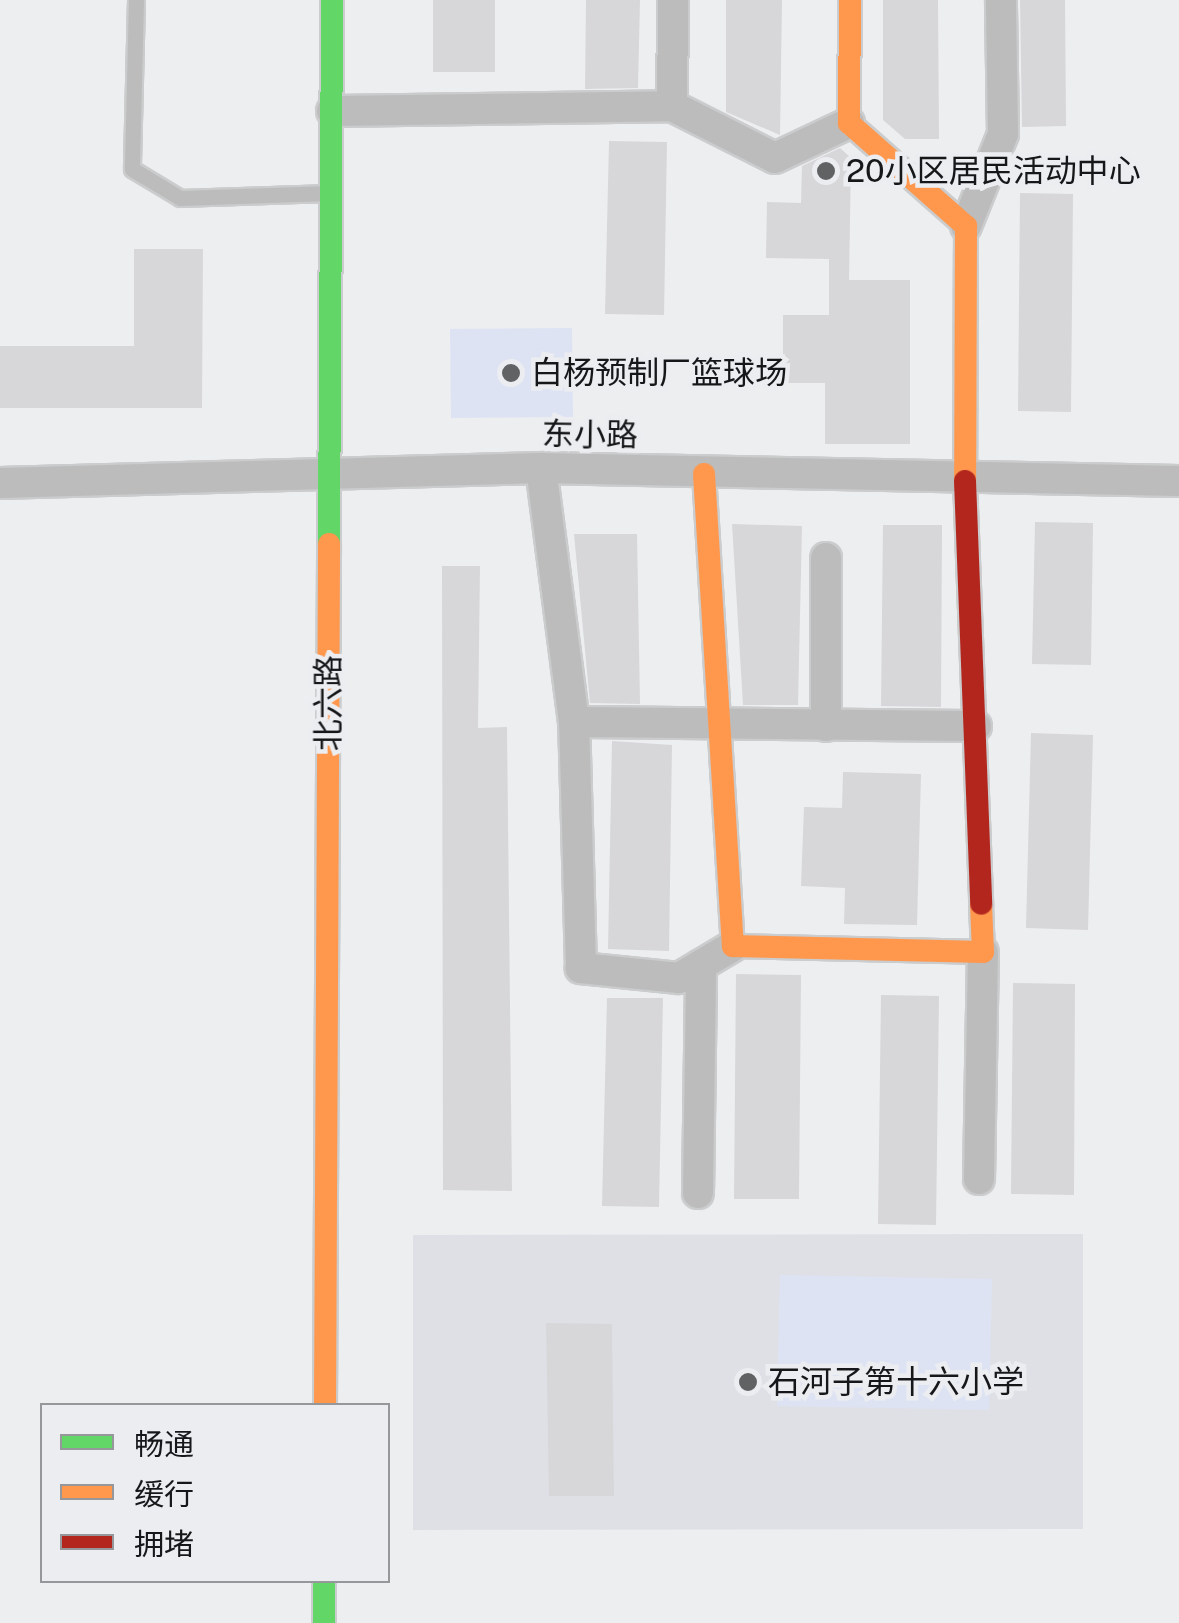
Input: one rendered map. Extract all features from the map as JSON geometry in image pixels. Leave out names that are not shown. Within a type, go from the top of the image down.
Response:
[{"type":"street","name":"北六路","points":[[325,1403],[332,0]]},
{"type":"street","points":[[672,106],[674,0]]},
{"type":"street","points":[[850,0],[849,123],[966,226]]},
{"type":"street","points":[[979,1179],[984,952],[965,480],[966,226],[1002,134],[1001,0]]},
{"type":"street","points":[[332,111],[672,106],[775,158],[849,123]]},
{"type":"street","points":[[540,468],[574,722],[581,968],[679,978],[733,946],[984,952]]},
{"type":"street","name":"东小路","points":[[0,483],[540,468],[1179,482]]},
{"type":"street","points":[[704,474],[714,726],[733,946]]},
{"type":"street","points":[[826,558],[826,726]]},
{"type":"street","points":[[574,722],[976,726]]},
{"type":"street","points":[[698,1192],[701,965]]},
{"type":"street","points":[[324,1583],[324,1623]]},
{"type":"lane","points":[[136,0],[132,169],[180,198],[332,193]]},
{"type":"shaded area","name":"白杨预制厂篮球场","points":[[572,328],[573,417],[451,418],[450,329]]},
{"type":"shaded area","name":"石河子第十六小学","points":[[1083,1234],[1083,1529],[413,1530],[413,1235]]},
{"type":"shaded area","points":[[780,1275],[992,1279],[989,1410],[777,1406]]},
{"type":"building","points":[[433,0],[495,0],[495,72],[433,72]]},
{"type":"building","points":[[586,0],[640,0],[638,88],[585,89]]},
{"type":"building","points":[[726,0],[782,0],[780,135],[726,112]]},
{"type":"building","points":[[883,0],[938,0],[939,139],[905,139],[883,120]]},
{"type":"building","points":[[1020,0],[1065,0],[1066,126],[1022,127]]},
{"type":"building","points":[[609,141],[667,142],[664,315],[605,314]]},
{"type":"building","points":[[840,148],[851,158],[849,280],[910,280],[910,444],[825,444],[825,383],[783,383],[783,315],[829,315],[829,259],[766,258],[767,202],[801,203],[802,166]]},
{"type":"building","points":[[1020,193],[1073,194],[1071,412],[1018,411]]},
{"type":"building","points":[[134,249],[203,249],[202,408],[0,408],[0,346],[134,346]]},
{"type":"building","points":[[1035,522],[1093,523],[1091,665],[1032,664]]},
{"type":"building","points":[[732,524],[802,526],[798,705],[743,705]]},
{"type":"building","points":[[883,525],[942,525],[941,707],[881,706]]},
{"type":"building","points":[[574,534],[637,534],[640,704],[590,703]]},
{"type":"building","points":[[442,566],[480,566],[478,728],[507,727],[512,1191],[443,1190]]},
{"type":"building","points":[[1031,733],[1093,735],[1088,930],[1026,928]]},
{"type":"building","points":[[612,741],[672,745],[669,951],[608,949]]},
{"type":"building","points":[[843,772],[921,774],[917,925],[844,924],[845,888],[801,886],[804,807],[842,808]]},
{"type":"building","points":[[736,974],[801,975],[799,1199],[734,1199]]},
{"type":"building","points":[[1013,983],[1075,984],[1074,1195],[1011,1194]]},
{"type":"building","points":[[881,995],[939,996],[936,1225],[878,1224]]},
{"type":"building","points":[[607,998],[663,998],[659,1207],[602,1206]]},
{"type":"building","points":[[546,1323],[612,1324],[614,1496],[549,1496]]},
{"type":"traffic: fast","points":[[329,544],[332,0]]},
{"type":"traffic: fast","points":[[324,1583],[324,1623]]},
{"type":"traffic: slow","points":[[850,0],[849,123],[966,226],[965,481]]},
{"type":"traffic: slow","points":[[704,474],[733,946],[983,952],[981,904]]},
{"type":"traffic: slow","points":[[325,1403],[329,544]]},
{"type":"traffic: jam","points":[[965,481],[981,904]]},
{"type":"place","name":"20小区居民活动中心","points":[[826,171]]},
{"type":"place","name":"白杨预制厂篮球场","points":[[511,373]]},
{"type":"place","name":"石河子第十六小学","points":[[748,1382]]}]
